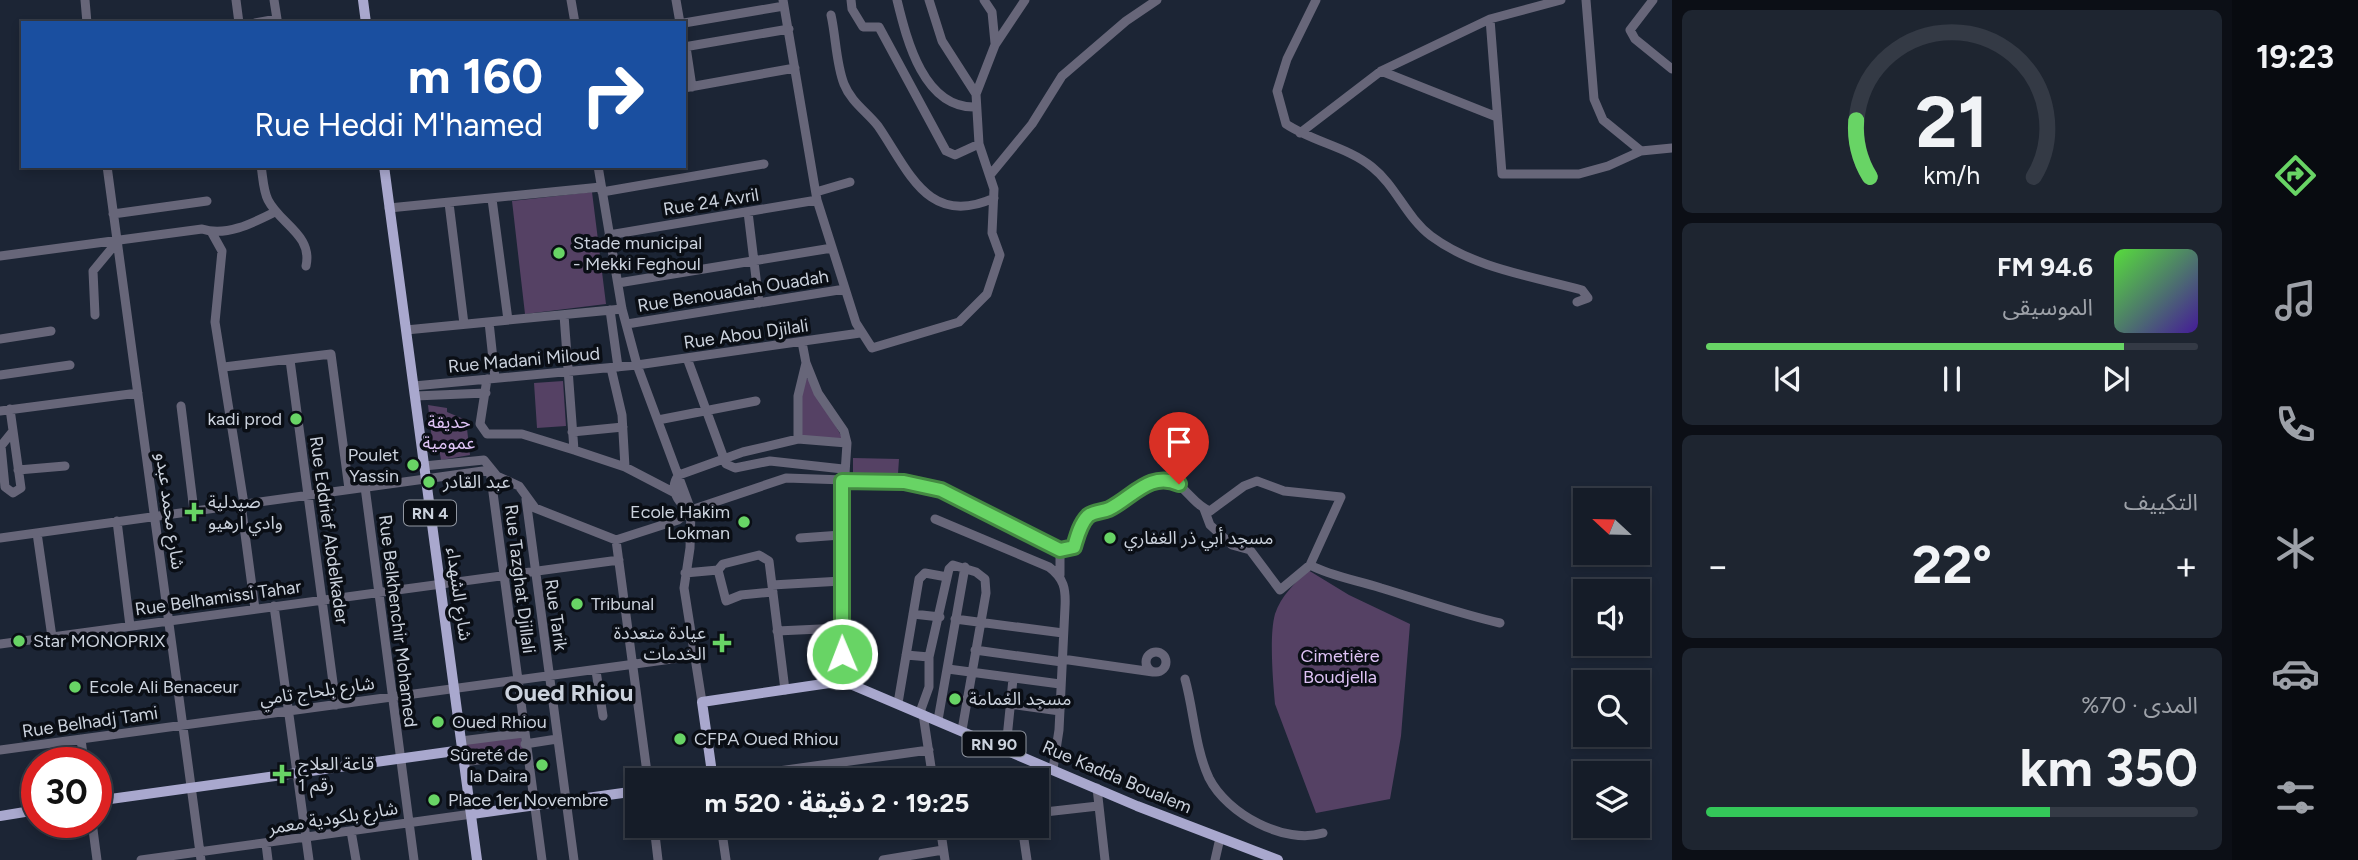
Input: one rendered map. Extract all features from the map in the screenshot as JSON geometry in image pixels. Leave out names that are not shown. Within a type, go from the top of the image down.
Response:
[{"type":"main road","points":[[363,0],[366,21]]},
{"type":"main road","name":"شارع الشهداء","points":[[384,168],[477,860]]},
{"type":"main road","points":[[712,768],[702,702],[843,681]]},
{"type":"main road","name":"Rue Kadda Boualem","points":[[843,681],[1097,788],[1278,860]]},
{"type":"main road","points":[[112,799],[462,751]]},
{"type":"main road","points":[[472,814],[625,794]]},
{"type":"main road","points":[[0,816],[21,813]]},
{"type":"street","points":[[85,0],[87,21]]},
{"type":"street","points":[[236,0],[239,21]]},
{"type":"street","points":[[266,21],[276,19],[274,0]]},
{"type":"street","points":[[571,0],[575,21]]},
{"type":"street","points":[[676,0],[681,21]]},
{"type":"street","points":[[852,0],[852,9],[863,27],[879,27],[946,151],[955,155],[979,144]]},
{"type":"street","points":[[897,0],[925,82],[954,105],[976,107]]},
{"type":"street","points":[[929,0],[942,41],[976,94]]},
{"type":"street","points":[[984,0],[992,12],[996,31],[995,45]]},
{"type":"street","points":[[686,22],[783,3],[817,196],[860,333],[872,348],[966,318],[987,294],[1000,255],[992,233],[991,174],[979,144],[976,94],[995,45],[1026,0]]},
{"type":"street","points":[[991,174],[1032,124],[1062,76],[1126,21],[1157,0]]},
{"type":"street","points":[[1316,0],[1287,59],[1277,91],[1286,124],[1371,166],[1388,181],[1404,207],[1430,235],[1471,258],[1581,290],[1588,298],[1577,302]]},
{"type":"street","points":[[1300,133],[1381,71],[1490,19],[1561,0]]},
{"type":"street","points":[[1586,0],[1594,99],[1603,120],[1641,151]]},
{"type":"street","points":[[1653,0],[1630,30],[1635,39],[1672,69]]},
{"type":"street","points":[[831,15],[844,84],[852,98],[876,124],[906,174],[938,202],[956,208],[974,207],[993,198]]},
{"type":"street","points":[[1490,19],[1502,174],[1579,174],[1608,166],[1641,151],[1672,148]]},
{"type":"street","points":[[686,47],[789,29]]},
{"type":"street","points":[[686,60],[688,87],[795,68]]},
{"type":"street","points":[[1381,71],[1497,117]]},
{"type":"street","points":[[389,208],[602,189],[764,164]]},
{"type":"street","name":"شارع محمد عبدو","points":[[107,168],[200,857]]},
{"type":"street","points":[[261,168],[266,197],[275,212],[302,238],[308,257],[306,266]]},
{"type":"street","points":[[598,168],[622,309],[637,365],[691,510],[690,548],[684,588],[702,702]]},
{"type":"street","name":"Rue 24 Avril","points":[[610,234],[748,212],[817,196],[850,181]]},
{"type":"street","points":[[492,199],[508,320]]},
{"type":"street","points":[[113,214],[207,201]]},
{"type":"street","points":[[449,203],[464,324]]},
{"type":"street","points":[[0,256],[202,229],[212,233],[247,226],[275,212]]},
{"type":"street","points":[[748,212],[760,303]]},
{"type":"street","points":[[212,233],[222,251],[215,322],[220,360],[224,367],[255,608]]},
{"type":"street","points":[[95,315],[93,271],[117,242]]},
{"type":"street","points":[[618,283],[832,248]]},
{"type":"street","name":"Rue Benouadah Ouadah","points":[[626,324],[845,289]]},
{"type":"street","points":[[406,330],[622,309]]},
{"type":"street","points":[[610,310],[625,467]]},
{"type":"street","points":[[565,315],[574,450]]},
{"type":"street","points":[[489,322],[491,379],[480,424],[487,434],[522,434],[574,450],[625,467],[675,493]]},
{"type":"street","points":[[0,339],[51,331]]},
{"type":"street","name":"Rue Abou Djilali","points":[[637,365],[860,333]]},
{"type":"street","points":[[802,342],[806,363],[818,393],[844,431],[847,443],[842,481],[841,534],[843,681]]},
{"type":"street","points":[[224,367],[331,354],[349,489]]},
{"type":"street","points":[[687,358],[723,460],[736,467],[770,461],[843,469]]},
{"type":"street","name":"Rue Eddrief Abdelkader","points":[[290,360],[336,705]]},
{"type":"street","points":[[799,439],[798,396],[806,363]]},
{"type":"street","points":[[0,375],[70,365]]},
{"type":"street","name":"Rue Madani Miloud","points":[[414,391],[491,379],[637,365]]},
{"type":"street","name":"Rue Madani Miloud","points":[[414,391],[486,393]]},
{"type":"street","points":[[13,431],[1,446],[5,487],[13,493],[21,488],[13,431],[5,410],[138,393]]},
{"type":"street","points":[[658,420],[756,401]]},
{"type":"street","points":[[181,406],[194,511]]},
{"type":"street","points":[[572,432],[623,427]]},
{"type":"street","points":[[691,510],[682,506],[675,493],[674,485],[679,475],[770,445],[799,439],[847,443]]},
{"type":"street","points":[[770,445],[770,461]]},
{"type":"street","points":[[424,466],[484,460],[490,470],[519,486],[535,508],[616,540],[678,520],[691,510],[786,478],[904,482],[941,490],[1060,550],[1074,547],[1082,524],[1090,515],[1108,509],[1141,487],[1162,479],[1179,484],[1204,509],[1210,525],[1232,545],[1250,550],[1280,590],[1310,565],[1341,497],[1284,491],[1257,481],[1244,486],[1218,508],[1210,511],[1204,509]]},
{"type":"street","points":[[786,463],[786,478]]},
{"type":"street","points":[[18,470],[65,466]]},
{"type":"street","points":[[0,538],[490,470]]},
{"type":"street","name":"Rue Tazghat Djillali","points":[[490,470],[535,806]]},
{"type":"street","name":"Rue Belkhenchir Mohamed","points":[[365,487],[414,860]]},
{"type":"street","name":"Rue Tarik","points":[[526,499],[574,860]]},
{"type":"street","points":[[935,519],[1049,567],[1060,575]]},
{"type":"street","points":[[117,521],[130,626]]},
{"type":"street","points":[[37,533],[52,637]]},
{"type":"street","points":[[800,538],[841,534]]},
{"type":"street","points":[[616,540],[647,768]]},
{"type":"street","points":[[1053,769],[1060,711],[1066,592],[1060,575],[1060,550]]},
{"type":"street","points":[[685,573],[718,570],[723,564],[762,555],[769,561],[785,690]]},
{"type":"street","name":"Rue Belhamissi Tahar","points":[[0,644],[322,599],[535,573],[619,559]]},
{"type":"street","points":[[931,768],[922,713],[929,687],[929,657],[951,565],[965,567],[985,579],[986,593],[970,672],[962,730]]},
{"type":"street","points":[[1310,565],[1333,577],[1356,580],[1460,615],[1500,624]]},
{"type":"street","points":[[937,720],[965,567]]},
{"type":"street","points":[[718,570],[726,601],[741,595],[773,589],[842,581]]},
{"type":"street","points":[[898,703],[920,575],[925,573],[947,577]]},
{"type":"street","points":[[274,606],[309,860]]},
{"type":"street","points":[[913,614],[940,617]]},
{"type":"street","points":[[955,619],[1063,633]]},
{"type":"street","points":[[777,631],[842,628]]},
{"type":"street","points":[[858,687],[868,639]]},
{"type":"street","points":[[975,650],[1153,672]]},
{"type":"street","points":[[906,655],[929,657]]},
{"type":"street","name":"شارع بلحاج تامي","points":[[184,725],[694,656]]},
{"type":"street","points":[[947,670],[1060,684]]},
{"type":"street","points":[[596,671],[603,716]]},
{"type":"street","points":[[1006,748],[1013,679]]},
{"type":"street","points":[[1185,679],[1204,763],[1217,789],[1238,809],[1267,828],[1311,836],[1323,833]]},
{"type":"street","points":[[967,698],[1060,711]]},
{"type":"street","name":"Rue Belhadj Tami","points":[[0,750],[184,725]]},
{"type":"street","points":[[462,751],[524,733]]},
{"type":"street","points":[[81,739],[82,747]]},
{"type":"street","points":[[462,751],[526,748],[556,739]]},
{"type":"street","points":[[800,768],[929,750]]},
{"type":"street","points":[[1097,788],[1105,860]]},
{"type":"street","points":[[535,806],[542,860]]},
{"type":"street","points":[[1049,812],[1098,806]]},
{"type":"street","name":"شارع بلكودية معمر","points":[[141,860],[200,857],[266,844],[472,814]]},
{"type":"street","points":[[351,831],[356,860]]},
{"type":"street","points":[[94,838],[97,860]]},
{"type":"street","points":[[655,838],[658,860]]},
{"type":"street","points":[[723,838],[726,860]]},
{"type":"street","points":[[1024,838],[1027,860]]},
{"type":"street","points":[[1215,860],[1220,838]]},
{"type":"street","points":[[266,844],[268,860]]},
{"type":"street","points":[[883,860],[944,855]]},
{"type":"green space","name":"Stade municipal - Mekki Feghoul","points":[[592,192],[606,304],[525,314],[512,201]]},
{"type":"green space","points":[[805,377],[810,381],[843,439],[800,436],[800,395]]},
{"type":"green space","points":[[563,381],[566,426],[537,428],[534,383]]},
{"type":"green space","name":"حديقة عمومية","points":[[428,405],[447,408],[447,412],[466,420],[470,455],[441,460],[439,449],[433,449]]},
{"type":"green space","points":[[853,458],[899,459],[898,474],[853,473]]},
{"type":"green space","name":"Cimetière Boudjella","points":[[1308,570],[1349,595],[1410,624],[1401,736],[1390,799],[1316,813],[1275,704],[1272,646],[1275,614],[1293,585]]},
{"type":"green space","points":[[521,736],[523,750],[468,758],[466,744]]},
{"type":"place","name":"Stade municipal - Mekki Feghoul","points":[[559,253]]},
{"type":"place","name":"kadi prod","points":[[296,419]]},
{"type":"place","name":"Poulet Yassin","points":[[413,465]]},
{"type":"place","name":"عبد القادر","points":[[429,482]]},
{"type":"place","name":"صيدلية وادي ارهيو","points":[[194,512]]},
{"type":"place","name":"Ecole Hakim Lokman","points":[[744,522]]},
{"type":"place","name":"مسجد أبي ذر الغفاري","points":[[1110,538]]},
{"type":"place","name":"Tribunal","points":[[577,604]]},
{"type":"place","name":"Star MONOPRIX","points":[[19,641]]},
{"type":"place","name":"عيادة متعددة الخدمات","points":[[722,643]]},
{"type":"place","name":"Ecole Ali Benaceur","points":[[75,687]]},
{"type":"place","name":"مسجد الغمامة","points":[[955,699]]},
{"type":"place","name":"Oued Rhiou","points":[[438,722]]},
{"type":"place","name":"CFPA Oued Rhiou","points":[[680,739]]},
{"type":"place","name":"Sûreté de la Daira","points":[[542,765]]},
{"type":"place","name":"قاعة العلاج رقم 1","points":[[282,774]]},
{"type":"place","name":"Place 1er Novembre","points":[[434,800]]},
{"type":"district","name":"Oued Rhiou","points":[[569,692]]},
{"type":"route","points":[[842,654],[842,481],[904,482],[941,490],[1060,550],[1074,547],[1082,524],[1090,515],[1108,509],[1150,483],[1162,479],[1179,484]]}]
